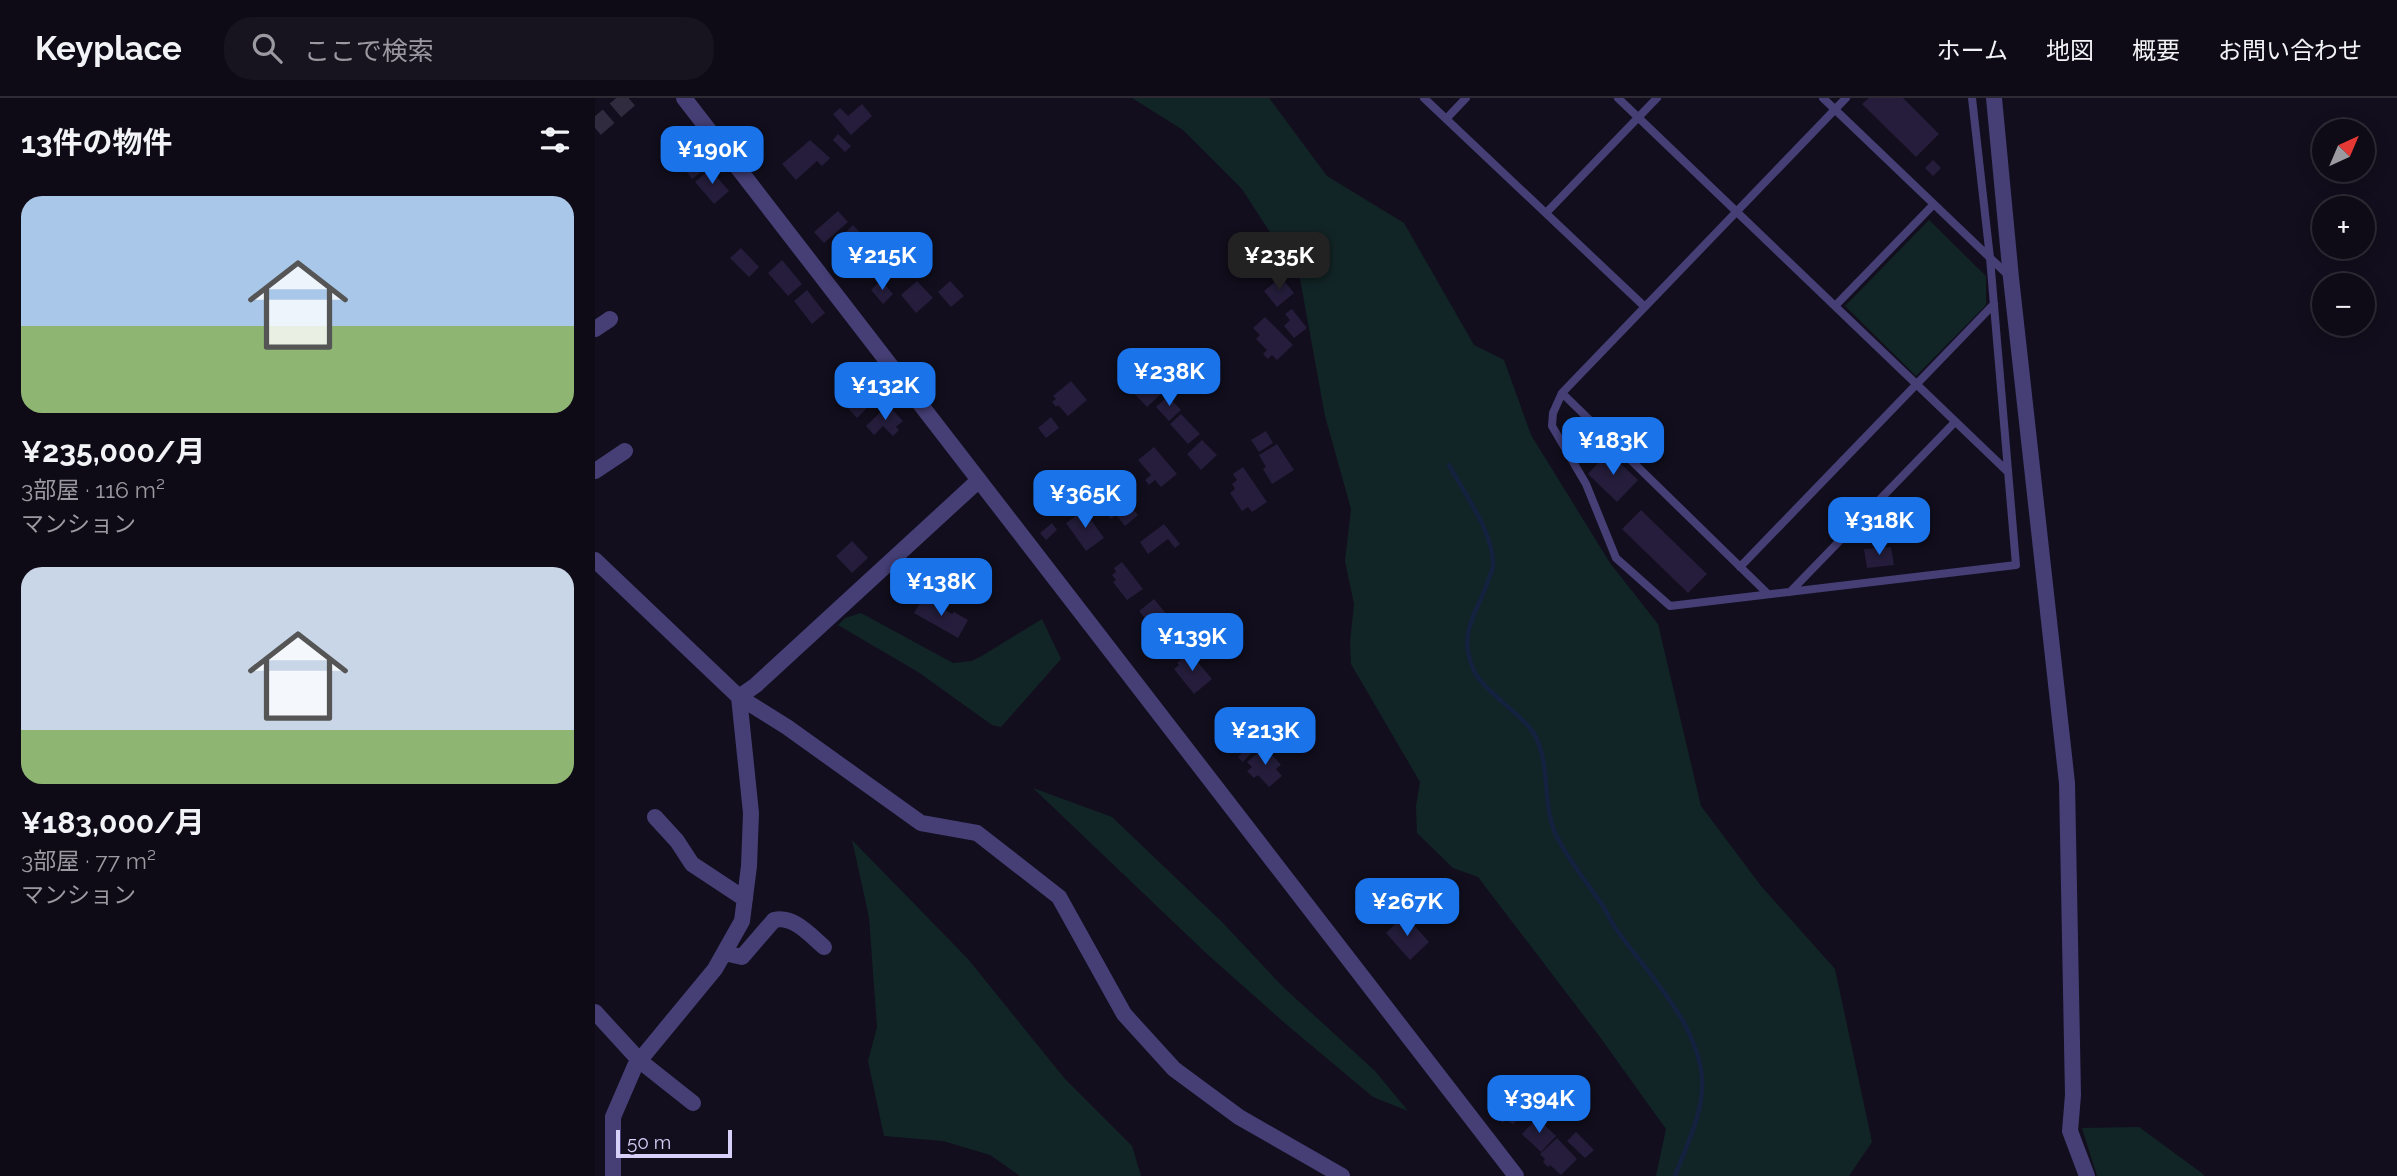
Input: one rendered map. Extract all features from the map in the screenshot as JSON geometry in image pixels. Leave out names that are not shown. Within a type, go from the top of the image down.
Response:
[{"type":"street","points":[[684,98],[1516,1176]]},
{"type":"street","points":[[1994,98],[2011,278],[2067,783],[2073,1095],[2070,1131],[2087,1176]]},
{"type":"street","points":[[595,329],[610,319]]},
{"type":"street","points":[[595,471],[625,451]]},
{"type":"street","points":[[739,697],[756,685],[979,480]]},
{"type":"street","points":[[595,560],[739,697],[787,727],[921,823],[977,833],[1059,897],[1124,1014],[1174,1069],[1239,1117],[1325,1171],[1342,1176]]},
{"type":"street","points":[[614,1176],[613,1116],[635,1066],[715,970],[742,921],[751,813],[739,697]]},
{"type":"street","points":[[655,817],[677,841],[692,864],[745,898]]},
{"type":"street","points":[[725,953],[742,957],[774,919],[781,918],[801,926],[824,947]]},
{"type":"street","points":[[595,1012],[640,1060],[693,1103]]},
{"type":"lane","points":[[1424,98],[1644,307]]},
{"type":"lane","points":[[1446,120],[1466,98]]},
{"type":"lane","points":[[1618,98],[2008,472]]},
{"type":"lane","points":[[1546,213],[1657,98]]},
{"type":"lane","points":[[1823,98],[2011,278]]},
{"type":"lane","points":[[1846,98],[1562,393],[1553,413],[1552,426],[1586,484],[1616,558],[1670,606],[2016,565],[1990,258],[1972,98]]},
{"type":"lane","points":[[1835,306],[1934,204]]},
{"type":"lane","points":[[1740,567],[1994,304]]},
{"type":"lane","points":[[1562,393],[1768,594]]},
{"type":"lane","points":[[1790,592],[1955,422]]},
{"type":"green space","points":[[1132,98],[1269,98],[1327,176],[1404,223],[1474,345],[1504,360],[1531,435],[1610,563],[1658,624],[1701,806],[1761,886],[1835,969],[1872,1142],[1849,1176],[1656,1176],[1666,1129],[1600,1037],[1478,877],[1453,868],[1417,833],[1416,806],[1420,782],[1351,664],[1354,604],[1345,561],[1351,509],[1325,416],[1300,279],[1242,189],[1183,130]]},
{"type":"green space","points":[[1929,220],[1986,276],[1986,305],[1916,376],[1845,306]]},
{"type":"green space","points":[[861,613],[953,663],[980,657],[1042,619],[1061,659],[1001,727],[992,725],[918,672],[838,625],[845,618]]},
{"type":"green space","points":[[1033,788],[1112,817],[1222,922],[1282,986],[1375,1071],[1408,1111],[1373,1097],[1287,1025],[1207,954]]},
{"type":"green space","points":[[852,840],[968,959],[1065,1079],[1132,1146],[1141,1176],[1020,1176],[990,1155],[943,1141],[884,1136],[868,1061],[877,1027],[869,917]]},
{"type":"green space","points":[[2139,1127],[2204,1176],[2097,1176],[2082,1128]]},
{"type":"building","points":[[1869,98],[1903,98],[1939,134],[1916,157],[1862,104]]},
{"type":"building","points":[[862,104],[872,116],[851,135],[833,114],[840,108],[848,116]]},
{"type":"building","points":[[838,134],[851,146],[845,152],[833,140]]},
{"type":"building","points":[[810,140],[830,158],[822,166],[817,161],[796,180],[782,164]]},
{"type":"building","points":[[695,157],[705,169],[692,179],[683,167]]},
{"type":"building","points":[[1933,160],[1941,168],[1933,176],[1925,168]]},
{"type":"building","points":[[710,169],[729,191],[714,204],[695,182]]},
{"type":"building","points":[[838,211],[848,222],[824,243],[814,232]]},
{"type":"building","points":[[853,225],[872,245],[856,260],[837,241]]},
{"type":"building","points":[[916,245],[923,253],[900,275],[893,267]]},
{"type":"building","points":[[741,248],[759,267],[749,277],[730,258]]},
{"type":"building","points":[[782,260],[802,284],[788,296],[768,273]]},
{"type":"building","points":[[1281,277],[1294,293],[1277,307],[1264,291]]},
{"type":"building","points":[[881,280],[893,294],[883,304],[871,290]]},
{"type":"building","points":[[917,281],[933,298],[916,313],[901,295]]},
{"type":"building","points":[[950,281],[964,296],[951,307],[938,292]]},
{"type":"building","points":[[807,290],[825,313],[812,324],[794,301]]},
{"type":"building","points":[[1292,309],[1307,328],[1294,338],[1284,326],[1290,320],[1285,314]]},
{"type":"building","points":[[1265,317],[1293,345],[1277,360],[1272,355],[1268,359],[1263,354],[1267,350],[1256,339],[1260,335],[1253,328]]},
{"type":"building","points":[[1141,367],[1164,391],[1147,407],[1124,383]]},
{"type":"building","points":[[1071,381],[1087,400],[1068,416],[1052,402],[1056,399],[1053,396]]},
{"type":"building","points":[[864,393],[873,402],[857,418],[848,408]]},
{"type":"building","points":[[1168,396],[1181,410],[1169,421],[1156,407]]},
{"type":"building","points":[[888,405],[903,421],[896,427],[899,430],[893,436],[883,426],[874,435],[866,426]]},
{"type":"building","points":[[1181,414],[1200,434],[1188,444],[1170,424]]},
{"type":"building","points":[[1051,417],[1059,428],[1046,438],[1038,428]]},
{"type":"building","points":[[1266,431],[1273,443],[1259,452],[1251,440]]},
{"type":"building","points":[[1202,440],[1217,455],[1201,470],[1187,454]]},
{"type":"building","points":[[1277,444],[1294,470],[1272,484],[1259,455]]},
{"type":"building","points":[[1154,447],[1177,474],[1161,487],[1155,480],[1149,485],[1145,480],[1151,475],[1138,460]]},
{"type":"building","points":[[1608,452],[1638,480],[1617,502],[1588,474]]},
{"type":"building","points":[[1243,467],[1267,502],[1252,512],[1248,507],[1242,511],[1230,493],[1235,489],[1232,484],[1237,480],[1233,474]]},
{"type":"building","points":[[1110,476],[1117,485],[1105,495],[1098,486]]},
{"type":"building","points":[[1119,490],[1128,501],[1130,499],[1138,515],[1125,526],[1116,515],[1111,519],[1100,506]]},
{"type":"building","points":[[1084,510],[1104,538],[1086,551],[1066,523]]},
{"type":"building","points":[[1641,510],[1707,574],[1688,593],[1622,529]]},
{"type":"building","points":[[1052,523],[1057,530],[1046,540],[1040,533]]},
{"type":"building","points":[[1164,524],[1180,544],[1175,548],[1168,539],[1148,554],[1140,542]]},
{"type":"building","points":[[852,541],[868,558],[852,573],[836,556]]},
{"type":"building","points":[[1891,547],[1894,565],[1867,568],[1864,549]]},
{"type":"building","points":[[1122,562],[1143,589],[1127,600],[1113,582],[1116,580],[1112,575],[1116,572],[1114,568]]},
{"type":"building","points":[[923,598],[968,620],[958,638],[914,613]]},
{"type":"building","points":[[1154,599],[1172,621],[1157,633],[1139,611]]},
{"type":"building","points":[[1188,651],[1212,679],[1194,694],[1174,669]]},
{"type":"building","points":[[1259,735],[1264,739],[1243,762],[1238,757]]},
{"type":"building","points":[[1265,747],[1281,765],[1276,769],[1282,776],[1269,787],[1258,775],[1254,778],[1247,771],[1252,767],[1247,762]]},
{"type":"building","points":[[1405,915],[1429,942],[1410,960],[1386,933]]},
{"type":"building","points":[[1505,1094],[1525,1111],[1513,1125],[1506,1119],[1503,1123],[1490,1111]]},
{"type":"building","points":[[1537,1118],[1556,1136],[1541,1152],[1522,1134]]},
{"type":"building","points":[[1576,1132],[1594,1150],[1585,1158],[1567,1141]]},
{"type":"building","points":[[1557,1138],[1577,1159],[1561,1175],[1543,1162],[1545,1159],[1540,1154]]},
{"type":"waterway","points":[[1449,465],[1484,527],[1492,554],[1492,571],[1469,627],[1467,646],[1474,671],[1485,686],[1533,732],[1543,757],[1551,822],[1556,835],[1616,929],[1673,1004],[1695,1046],[1701,1068],[1701,1101],[1675,1176]]},
{"type":"tunnel","points":[[595,128],[630,98]]}]
